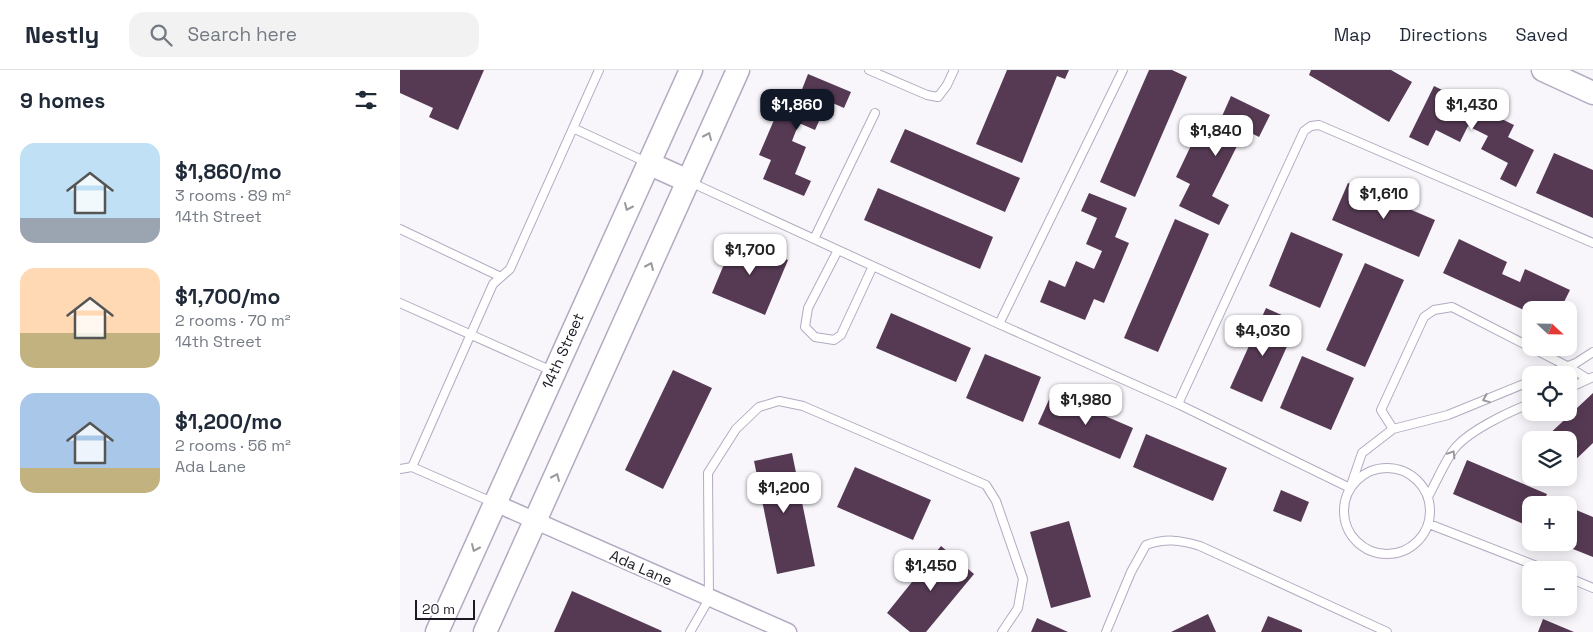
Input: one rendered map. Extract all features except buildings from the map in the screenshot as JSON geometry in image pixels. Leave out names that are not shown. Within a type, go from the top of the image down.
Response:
[{"type":"main road","name":"14th Street","points":[[437,632],[690,70]]},
{"type":"main road","points":[[486,632],[738,70]]},
{"type":"main road","points":[[1543,70],[1593,93]]},
{"type":"main road","points":[[648,163],[688,181]]},
{"type":"street","name":"Ada Lane","points":[[495,503],[709,599],[788,632]]},
{"type":"lane","points":[[412,467],[493,284],[510,269],[599,70]]},
{"type":"lane","points":[[870,70],[927,96],[938,97],[947,85],[954,70]]},
{"type":"lane","points":[[999,324],[1123,70]]},
{"type":"lane","points":[[814,239],[875,112]]},
{"type":"lane","points":[[1178,404],[1304,131],[1311,126],[1318,125],[1593,243]]},
{"type":"lane","points":[[572,128],[648,163]]},
{"type":"lane","points":[[688,181],[1178,404],[1350,488]]},
{"type":"lane","points":[[400,229],[501,276]]},
{"type":"lane","points":[[838,250],[808,308],[805,327],[815,337],[834,340],[841,335],[873,266]]},
{"type":"lane","points":[[400,303],[554,371]]},
{"type":"lane","points":[[1393,429],[1381,410],[1424,317],[1434,310],[1452,307],[1567,366],[1576,363],[1593,352]]},
{"type":"lane","points":[[1577,371],[1590,378]]},
{"type":"lane","points":[[1577,384],[1590,378]]},
{"type":"lane","points":[[1350,488],[1359,477],[1371,470],[1385,467],[1399,469],[1412,474],[1422,484],[1431,510],[1429,524],[1422,537],[1412,547],[1398,553],[1383,554],[1369,551],[1357,543],[1348,531],[1344,516],[1345,502],[1362,454],[1393,429],[1448,415],[1522,385]]},
{"type":"lane","points":[[690,632],[709,599],[708,473],[736,429],[759,407],[779,401],[804,406],[986,486],[996,501],[1024,579],[1018,608],[1002,632]]},
{"type":"lane","points":[[1428,497],[1452,451],[1462,440],[1509,412],[1522,407]]},
{"type":"lane","points":[[400,469],[412,467],[495,503]]},
{"type":"lane","points":[[1429,524],[1524,561]]},
{"type":"lane","points":[[1106,632],[1146,545],[1158,540],[1180,541],[1200,546],[1388,632]]},
{"type":"lane","points":[[1577,581],[1593,588]]}]
